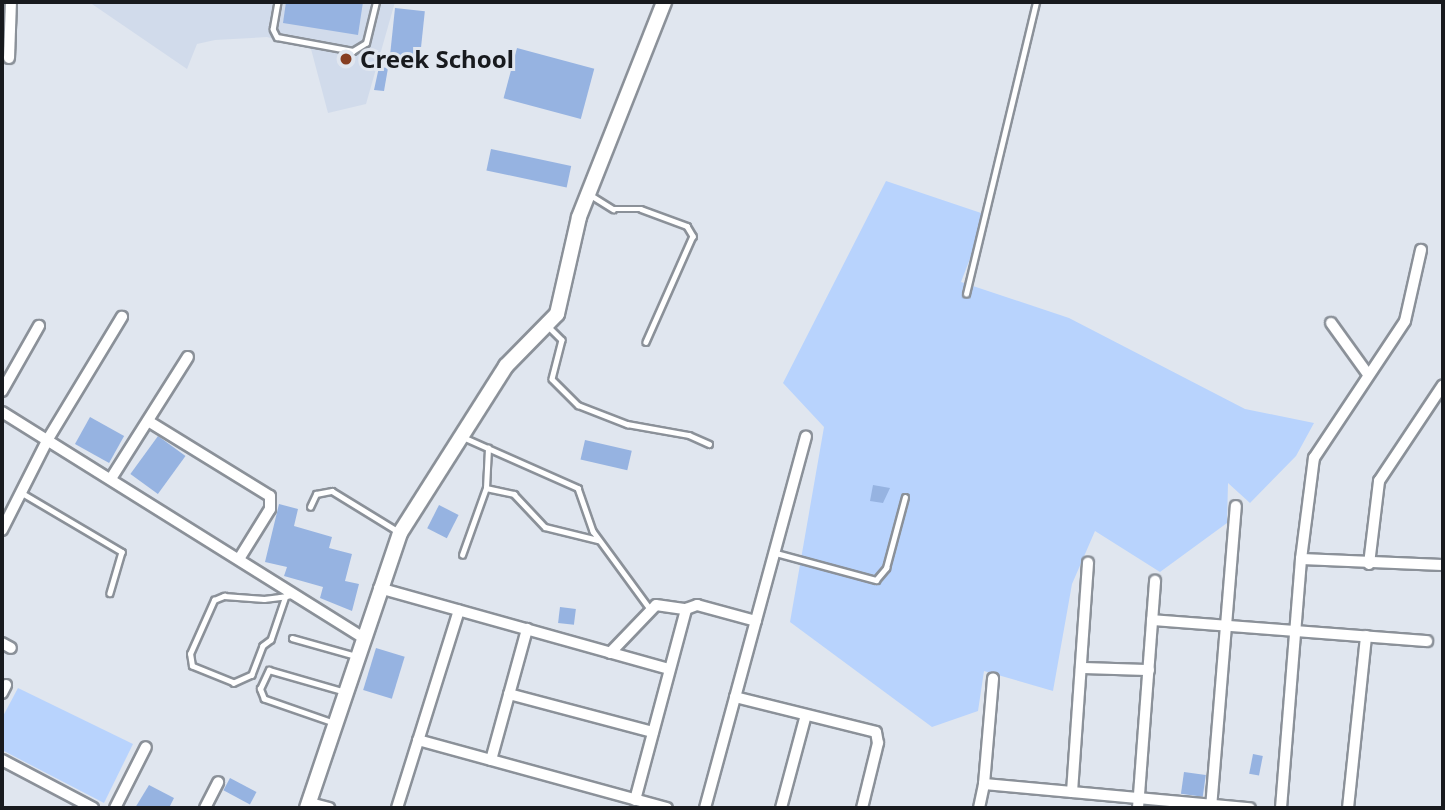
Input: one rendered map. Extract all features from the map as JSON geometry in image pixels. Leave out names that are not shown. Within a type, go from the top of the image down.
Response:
[{"type":"street","points":[[9,58],[11,2]]},
{"type":"street","points":[[329,808],[309,806],[338,724],[379,587],[400,533],[506,366],[548,326],[560,304],[573,238],[664,2]]},
{"type":"street","points":[[1282,808],[1301,559],[1314,457],[1367,373],[1405,321],[1421,250]]},
{"type":"street","points":[[2,530],[48,439],[122,317]]},
{"type":"street","points":[[1331,323],[1367,373]]},
{"type":"street","points":[[2,391],[39,326]]},
{"type":"street","points":[[112,477],[188,356]]},
{"type":"street","points":[[1369,564],[1378,481],[1443,385]]},
{"type":"street","points":[[2,412],[112,477],[291,595],[363,638]]},
{"type":"street","points":[[148,421],[270,496],[270,509],[239,559]]},
{"type":"street","points":[[705,808],[806,437]]},
{"type":"street","points":[[1212,807],[1236,506]]},
{"type":"street","points":[[1301,559],[1369,564],[1443,565]]},
{"type":"street","points":[[1072,792],[1088,563]]},
{"type":"street","points":[[1139,803],[1155,581]]},
{"type":"street","points":[[379,587],[669,669]]},
{"type":"street","points":[[610,653],[656,605],[686,609],[697,605],[756,621]]},
{"type":"street","points":[[635,800],[686,609]]},
{"type":"street","points":[[397,808],[459,610]]},
{"type":"street","points":[[1152,620],[1427,641]]},
{"type":"street","points":[[491,760],[527,629]]},
{"type":"street","points":[[1348,808],[1366,636]]},
{"type":"street","points":[[1081,668],[1149,670]]},
{"type":"street","points":[[979,808],[984,784],[993,678]]},
{"type":"street","points":[[509,694],[653,732]]},
{"type":"street","points":[[735,697],[871,730],[879,737],[862,808]]},
{"type":"street","points":[[781,808],[806,715]]},
{"type":"street","points":[[418,740],[667,808]]},
{"type":"street","points":[[115,808],[146,747]]},
{"type":"street","points":[[2,760],[93,808]]},
{"type":"street","points":[[205,808],[218,782]]},
{"type":"street","points":[[984,784],[1072,792],[1139,803],[1250,808]]},
{"type":"lane","points":[[278,2],[273,29],[277,37],[353,51],[366,43],[376,2]]},
{"type":"lane","points":[[967,294],[1036,2]]},
{"type":"lane","points":[[590,193],[613,209],[641,209],[687,226],[694,236],[646,342]]},
{"type":"lane","points":[[548,326],[562,340],[552,379],[578,405],[627,424],[689,435],[709,444]]},
{"type":"lane","points":[[461,436],[578,488],[599,540],[651,610]]},
{"type":"lane","points":[[462,555],[486,488],[488,448]]},
{"type":"lane","points":[[486,488],[514,494],[545,527],[599,540]]},
{"type":"lane","points":[[310,507],[316,494],[332,491],[400,533]]},
{"type":"lane","points":[[21,492],[122,552],[110,593]]},
{"type":"lane","points":[[775,553],[876,580],[886,568],[905,497]]},
{"type":"lane","points":[[291,595],[271,640],[263,646],[252,675],[234,683],[192,666],[190,654],[214,600],[224,596],[291,595]]},
{"type":"lane","points":[[292,638],[357,656]]},
{"type":"lane","points":[[338,724],[264,699],[260,689],[269,670],[347,693]]},
{"type":"shaded area","name":"Creek School","points":[[89,2],[395,2],[366,104],[328,113],[311,49],[267,37],[215,40],[197,44],[187,69]]},
{"type":"shaded area","points":[[886,181],[987,215],[961,282],[1069,318],[1245,409],[1314,423],[1296,456],[1250,503],[1228,483],[1227,523],[1160,572],[1095,531],[1072,584],[1053,691],[984,671],[978,711],[932,727],[790,622],[824,427],[783,383]]},
{"type":"shaded area","points":[[18,688],[133,744],[104,803],[2,750],[2,718]]},
{"type":"building","points":[[286,2],[363,2],[358,35],[283,23]]},
{"type":"building","points":[[395,8],[425,11],[419,65],[389,62]]},
{"type":"building","points":[[517,48],[594,69],[581,119],[504,98]]},
{"type":"building","points":[[379,67],[388,68],[384,91],[374,90]]},
{"type":"building","points":[[491,149],[571,166],[567,188],[486,171]]},
{"type":"building","points":[[90,417],[124,436],[109,463],[75,444]]},
{"type":"building","points":[[158,436],[186,456],[158,494],[130,474]]},
{"type":"building","points":[[585,440],[632,451],[627,470],[581,459]]},
{"type":"building","points":[[873,485],[890,488],[883,503],[870,501]]},
{"type":"building","points":[[279,504],[298,509],[294,526],[332,537],[329,548],[352,554],[345,581],[359,584],[352,611],[320,598],[323,587],[284,576],[287,567],[265,562]]},
{"type":"building","points":[[439,505],[459,515],[447,538],[427,528]]},
{"type":"building","points":[[560,607],[576,609],[574,625],[558,623]]},
{"type":"building","points":[[376,648],[405,657],[392,699],[363,690]]},
{"type":"building","points":[[1253,754],[1263,756],[1259,776],[1249,774]]},
{"type":"building","points":[[1184,772],[1206,775],[1203,797],[1181,794]]},
{"type":"building","points":[[230,778],[256,792],[250,804],[223,790]]},
{"type":"building","points":[[149,785],[174,798],[169,808],[135,808]]},
{"type":"place","name":"Creek School","points":[[346,59]]}]
